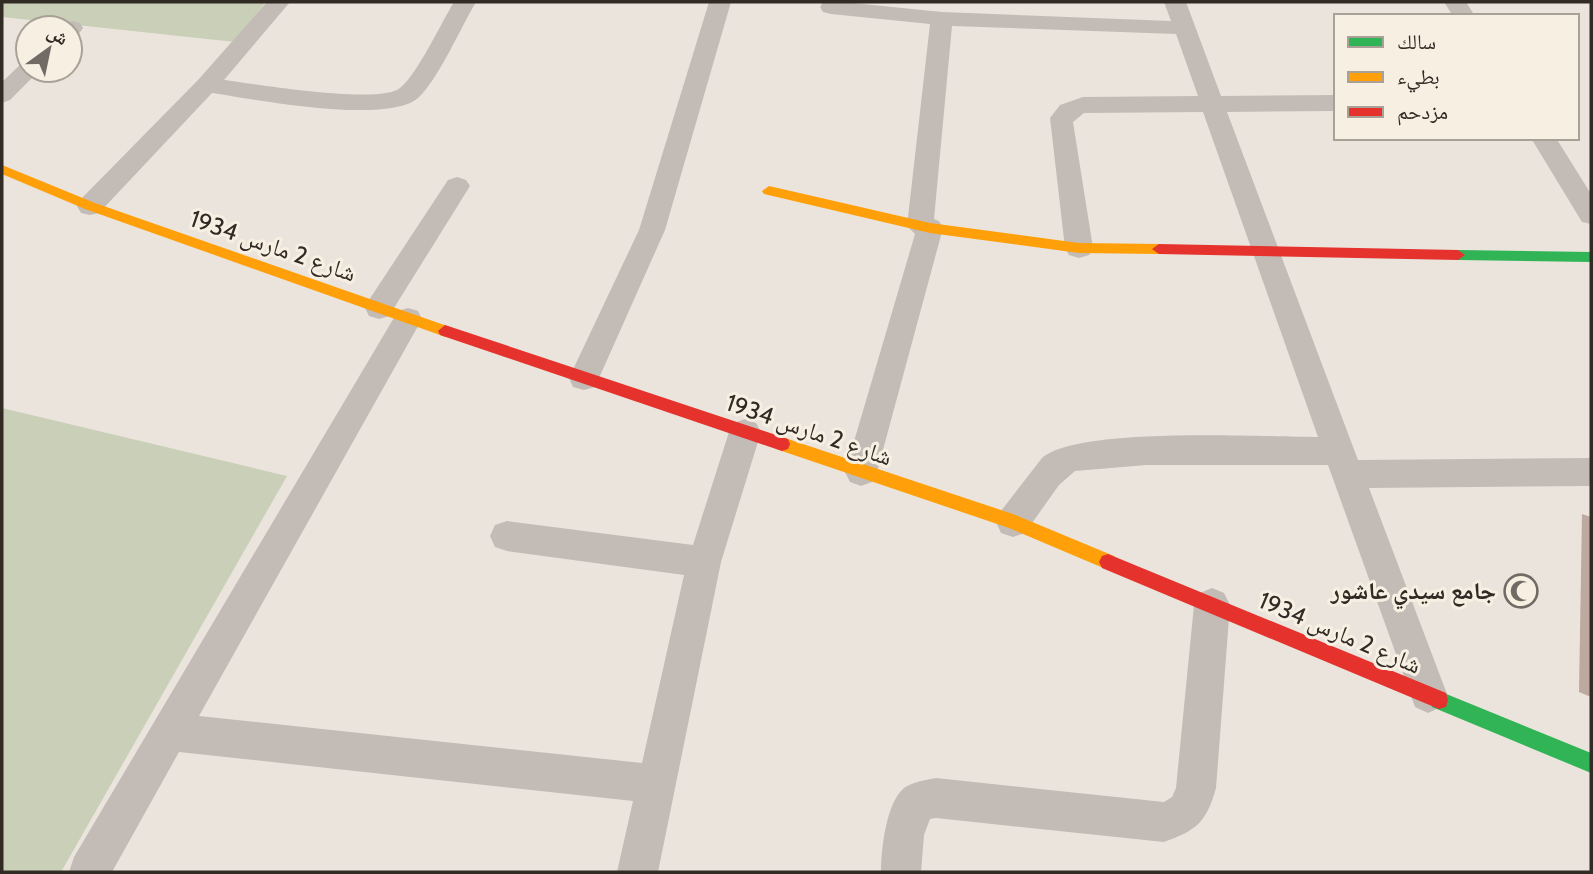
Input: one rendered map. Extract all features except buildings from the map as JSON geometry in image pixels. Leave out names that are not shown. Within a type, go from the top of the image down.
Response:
[{"type":"street","points":[[90,206],[206,85],[279,2]]},
{"type":"street","points":[[206,85],[306,98],[376,103],[395,101],[407,95],[415,86],[465,2]]},
{"type":"street","points":[[584,378],[652,230],[720,2]]},
{"type":"street","points":[[831,7],[942,19],[1180,15],[1428,694]]},
{"type":"street","points":[[861,472],[925,227],[942,19]]},
{"type":"street","points":[[1079,248],[1061,122],[1071,107],[1334,103]]},
{"type":"street","points":[[1544,140],[1591,215]]},
{"type":"street","name":"شارع 2 مارس 1934","points":[[2,169],[90,206],[394,314],[1013,522],[1591,763]]},
{"type":"street","points":[[89,872],[169,732],[394,314],[457,186]]},
{"type":"street","points":[[769,191],[925,227],[1079,248],[1591,257]]},
{"type":"street","points":[[638,872],[704,562],[745,432]]},
{"type":"street","points":[[1013,522],[1058,463],[1073,456],[1128,453],[1591,472]]},
{"type":"street","points":[[507,536],[704,562]]},
{"type":"street","points":[[901,872],[901,845],[907,818],[918,802],[936,798],[1164,822],[1184,815],[1191,805],[1196,788],[1212,605]]},
{"type":"street","points":[[169,732],[655,785]]},
{"type":"green space","points":[[2,2],[266,2],[235,42],[84,26],[84,14],[14,14],[14,18],[2,17]]},
{"type":"green space","points":[[2,408],[287,476],[61,872],[2,872]]},
{"type":"traffic: fast","points":[[1458,255],[1591,257]]},
{"type":"traffic: fast","points":[[1439,700],[1591,763]]},
{"type":"traffic: slow","points":[[2,169],[90,206],[445,331]]},
{"type":"traffic: slow","points":[[769,191],[930,228],[1079,248],[1159,249]]},
{"type":"traffic: slow","points":[[782,444],[1013,522],[1108,562]]},
{"type":"traffic: jam","points":[[1159,249],[1458,255]]},
{"type":"traffic: jam","points":[[445,331],[782,444]]},
{"type":"traffic: jam","points":[[1108,562],[1439,700]]},
{"type":"place","name":"جامع سيدي عاشور","points":[[1521,591]]}]
